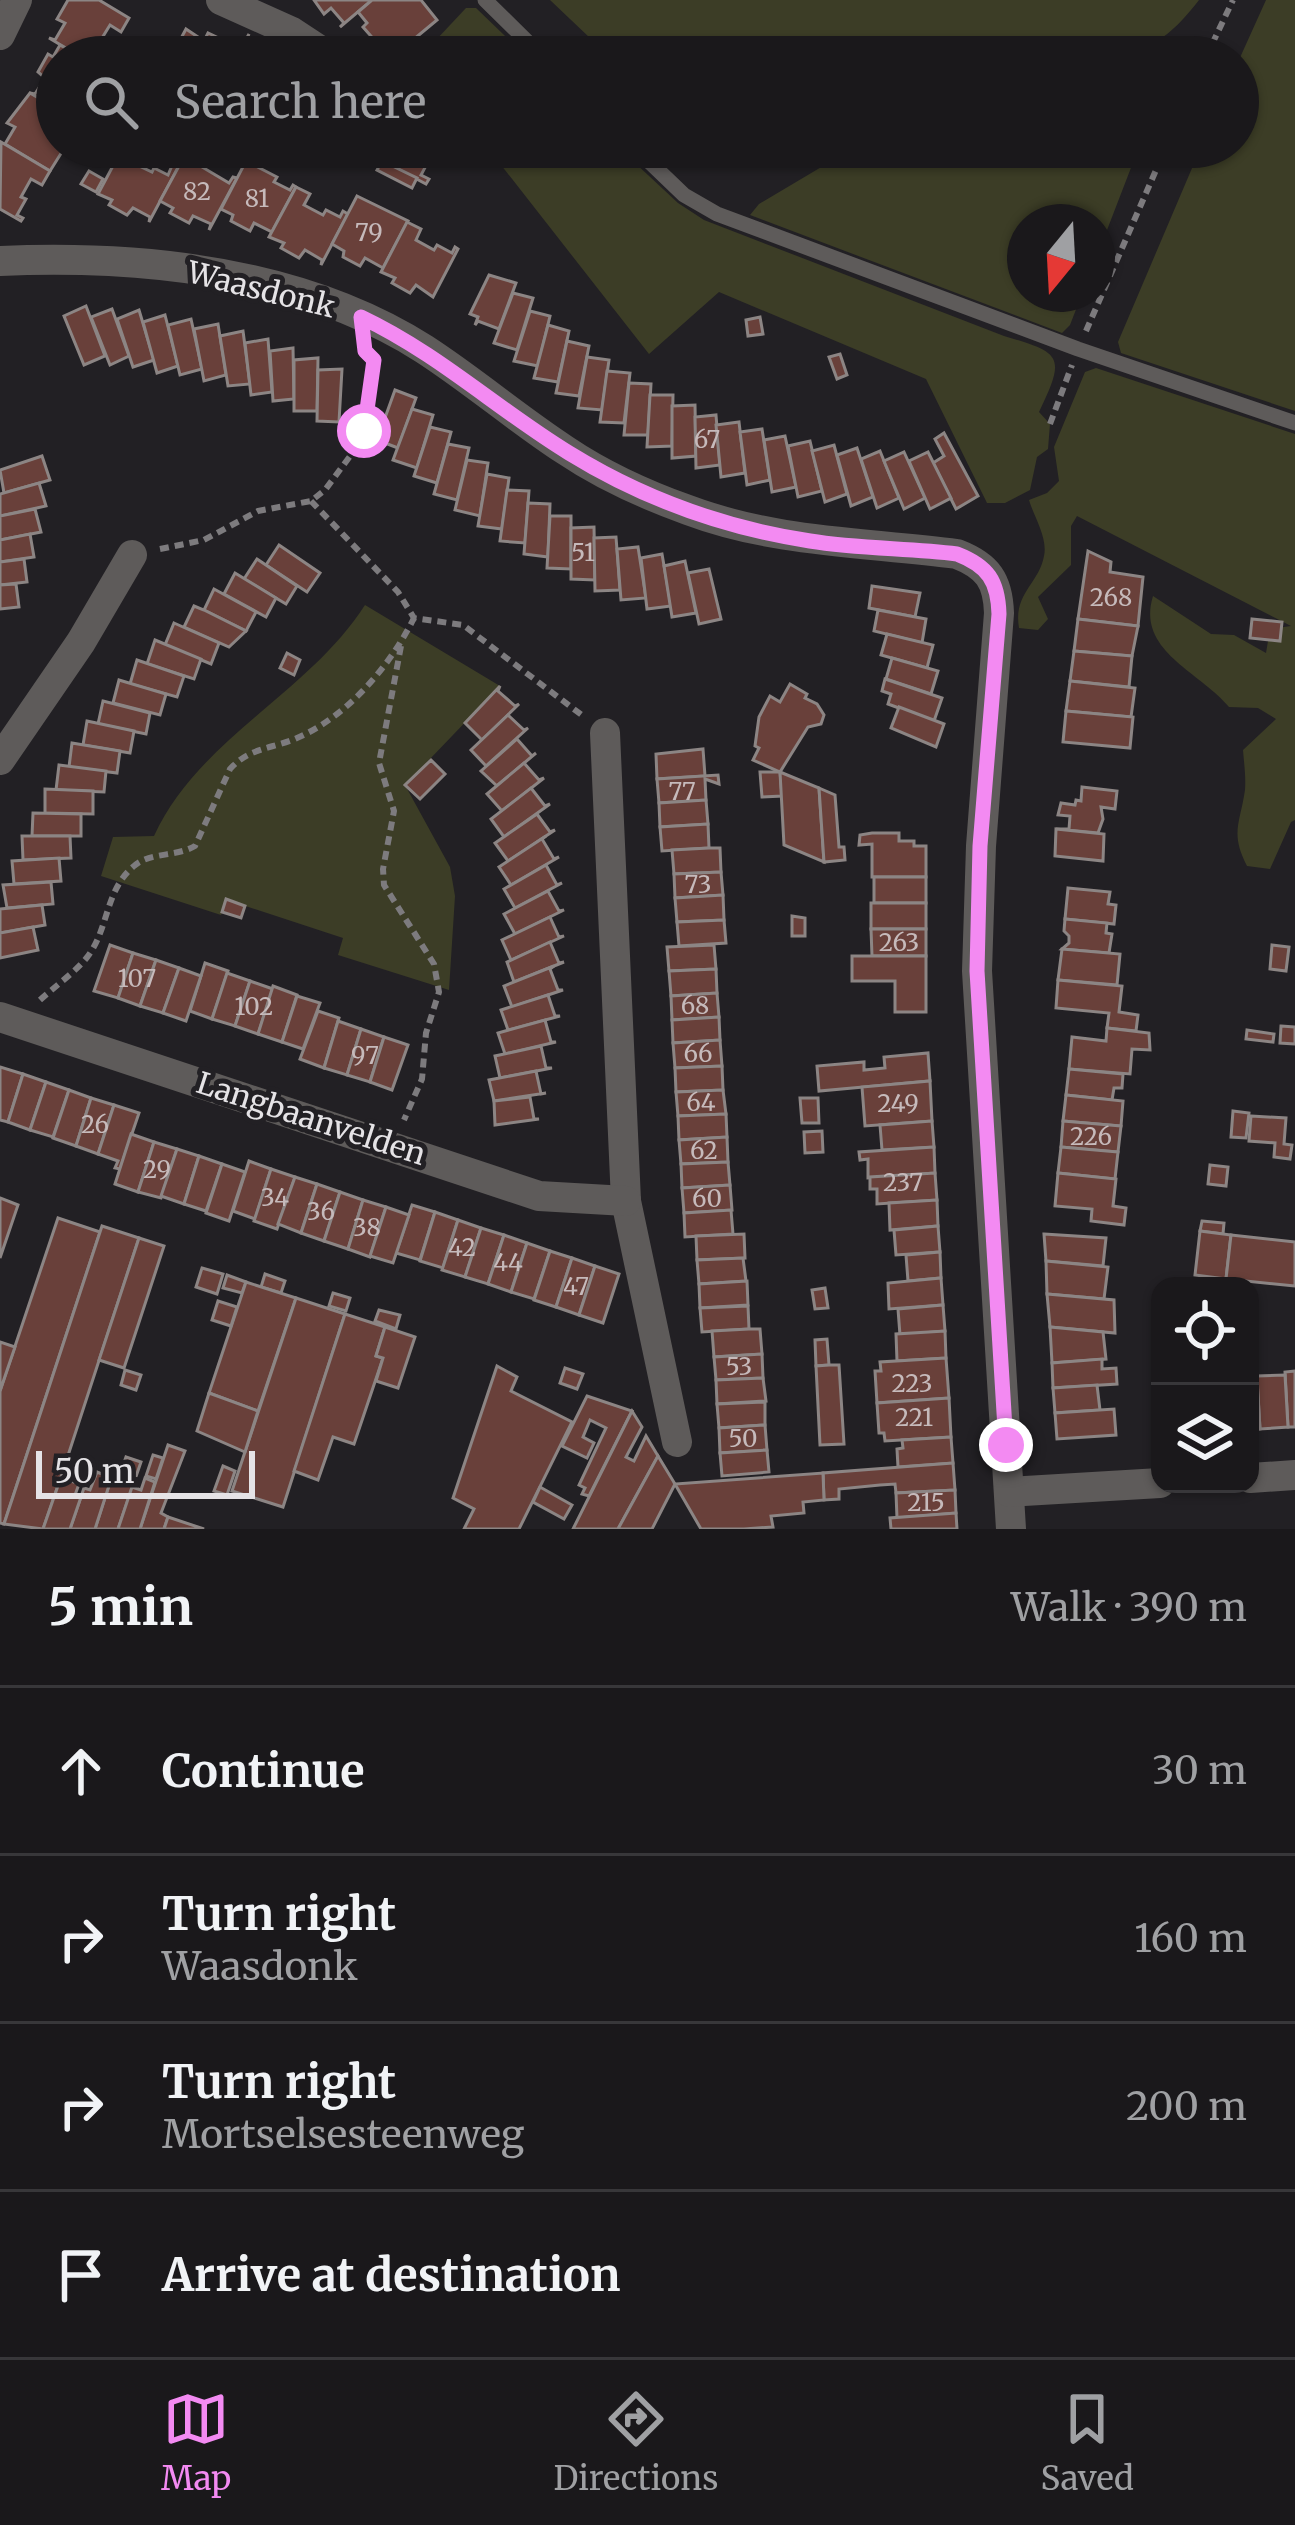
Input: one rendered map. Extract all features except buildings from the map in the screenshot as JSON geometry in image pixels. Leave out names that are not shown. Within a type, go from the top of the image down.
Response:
[{"type":"street","points":[[0,35],[17,0]]},
{"type":"street","points":[[221,0],[298,36]]},
{"type":"street","name":"Waasdonk","points":[[0,261],[100,259],[209,272],[260,284],[361,317],[419,346],[567,452],[690,512],[812,542],[957,554],[991,574],[999,614],[980,846],[977,971],[1009,1492]]},
{"type":"street","points":[[0,760],[81,643],[132,555]]},
{"type":"street","points":[[604,733],[626,1201],[676,1442]]},
{"type":"street","name":"Langbaanvelden","points":[[7,1019],[539,1196],[626,1201]]},
{"type":"street","points":[[1259,1477],[1295,1475]]},
{"type":"street","points":[[1011,1529],[1009,1492],[1151,1484]]},
{"type":"lane","points":[[485,0],[522,36]]},
{"type":"lane","points":[[656,168],[684,195],[717,214],[1078,349],[1295,423]]},
{"type":"path","points":[[1216,36],[1233,0]]},
{"type":"path","points":[[1050,424],[1157,168]]},
{"type":"path","points":[[132,555],[204,540],[272,506],[311,501],[352,459],[362,440],[374,360],[365,351],[361,317]]},
{"type":"path","points":[[311,501],[398,592],[414,618]]},
{"type":"path","points":[[7,1019],[88,957],[112,893],[130,868],[140,860],[195,846],[238,760],[321,727],[346,708],[402,642],[414,618]]},
{"type":"path","points":[[414,618],[463,625],[604,733]]},
{"type":"path","points":[[398,1147],[422,1079],[426,1033],[440,992],[434,964],[384,884],[394,812],[379,764],[402,642]]},
{"type":"green space","points":[[550,0],[1199,0],[1164,36],[588,36]]},
{"type":"green space","points":[[1266,0],[1295,0],[1295,411],[1121,353],[1118,342],[1192,168],[1259,168],[1259,36],[1250,36]]},
{"type":"green space","points":[[466,8],[476,8],[505,36],[440,36]]},
{"type":"green space","points":[[503,168],[640,168],[704,220],[1038,347],[1053,359],[1055,368],[1039,412],[1050,424],[1048,449],[1037,457],[1030,490],[1005,503],[987,503],[926,379],[719,292],[649,354]]},
{"type":"green space","points":[[820,168],[1131,168],[1115,209],[1115,204],[1007,204],[1007,312],[1075,312],[1062,333],[750,215],[759,204]]},
{"type":"green space","points":[[1096,368],[1295,434],[1295,820],[1270,869],[1247,866],[1238,828],[1245,790],[1243,750],[1276,719],[1258,708],[1229,707],[1173,659],[1153,631],[1150,615],[1153,596],[1211,634],[1234,635],[1266,653],[1270,629],[1291,626],[1077,516],[1071,526],[1071,565],[1038,597],[1048,619],[1038,630],[1019,628],[1020,606],[1045,549],[1029,500],[1047,493],[1059,481],[1054,447],[1085,372]]},
{"type":"green space","points":[[365,605],[500,686],[405,785],[450,867],[455,896],[449,990],[338,955],[343,938],[227,900],[221,915],[101,876],[113,837],[154,836],[198,771],[314,665]]},
{"type":"route","points":[[364,431],[374,360],[365,351],[361,317],[419,346],[567,452],[690,512],[812,542],[957,554],[991,574],[999,614],[980,846],[977,971],[1006,1445]]}]
